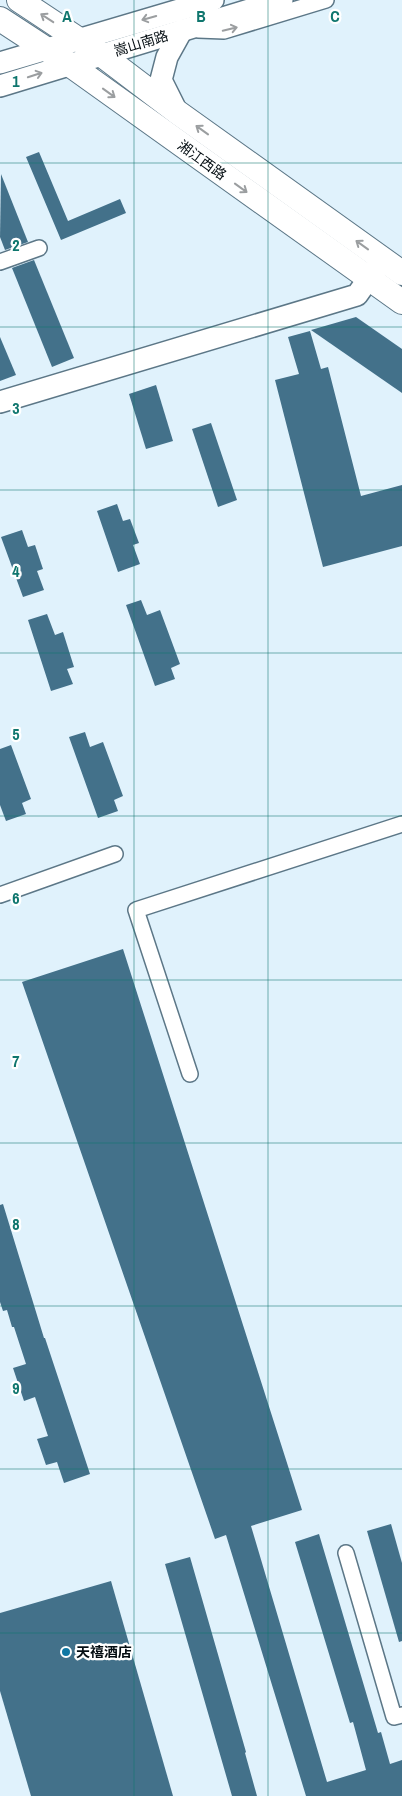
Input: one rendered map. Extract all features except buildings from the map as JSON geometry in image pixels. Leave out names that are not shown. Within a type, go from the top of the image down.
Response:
[{"type":"main road","name":"湘江西路","points":[[19,0],[102,55],[177,112],[402,273]]},
{"type":"main road","name":"嵩山南路","points":[[0,86],[102,55],[213,0]]},
{"type":"main road","name":"嵩山南路","points":[[0,63],[79,39],[182,14],[282,0]]},
{"type":"main road","points":[[177,112],[161,80],[182,14]]},
{"type":"main road","name":"湘江西路","points":[[0,19],[70,64],[402,302]]},
{"type":"main road","points":[[0,402],[357,295],[382,259]]},
{"type":"street","points":[[182,14],[224,31],[326,0]]},
{"type":"street","points":[[0,262],[39,248]]},
{"type":"street","points":[[190,1074],[136,910],[402,824]]},
{"type":"street","points":[[0,896],[115,854]]},
{"type":"street","points":[[346,1553],[394,1717],[402,1715]]},
{"type":"place","name":"天禧酒店","points":[[66,1652]]}]
